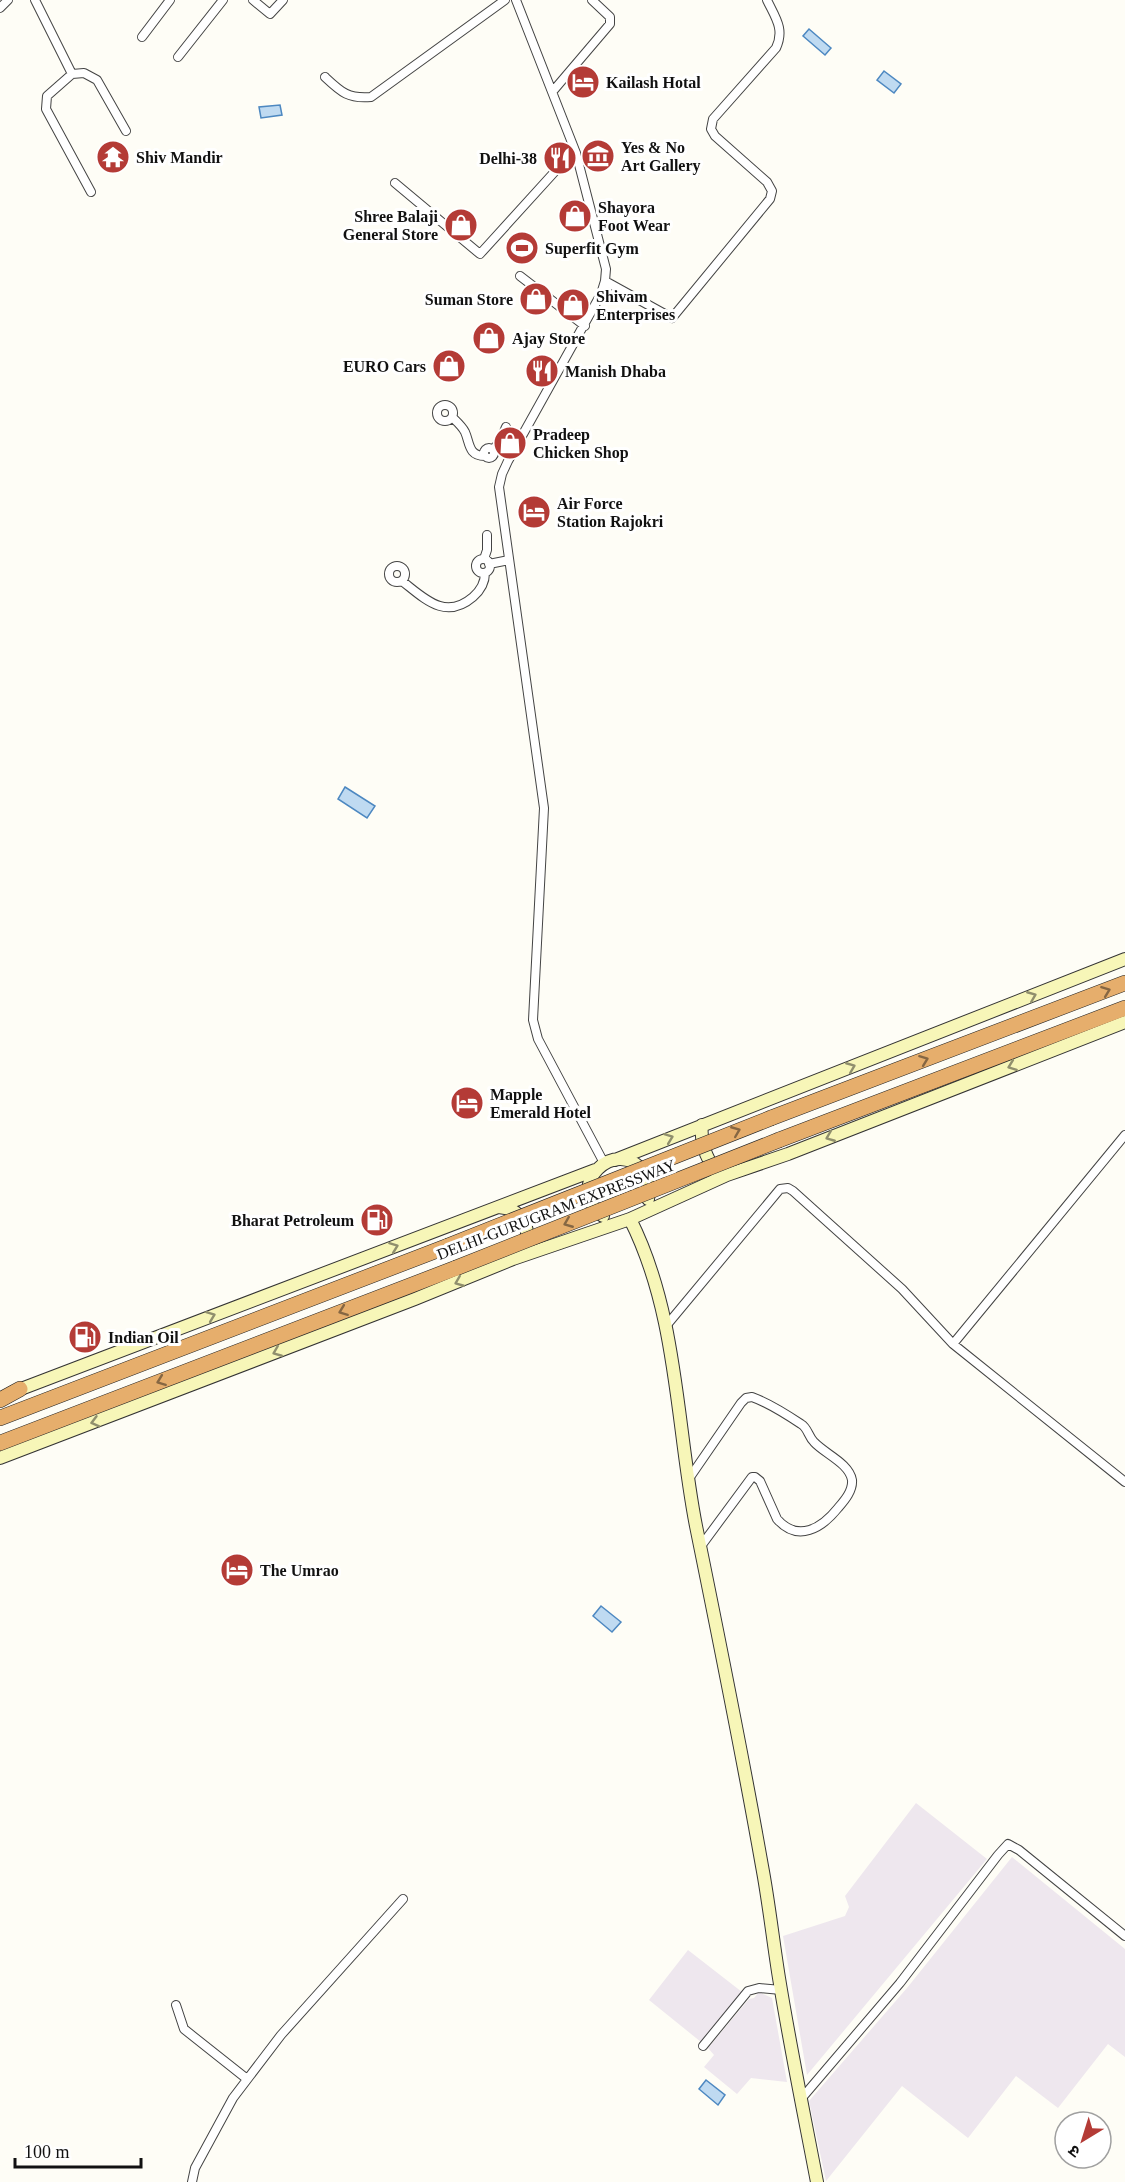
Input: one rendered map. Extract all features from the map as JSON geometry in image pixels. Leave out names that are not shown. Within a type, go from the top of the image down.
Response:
[{"type":"highway","name":"DELHI-GURUGRAM EXPRESSWAY","points":[[0,1418],[1125,983]]},
{"type":"highway","name":"DELHI-GURUGRAM EXPRESSWAY","points":[[0,1443],[1125,1008]]},
{"type":"highway","points":[[0,1399],[20,1389]]},
{"type":"main road","points":[[20,1389],[497,1207],[1125,959]]},
{"type":"main road","points":[[0,1458],[415,1299],[513,1259],[630,1218],[727,1175],[788,1154],[1125,1022]]},
{"type":"main road","points":[[702,1125],[701,1137],[708,1161],[717,1174],[727,1175]]},
{"type":"main road","points":[[630,1162],[641,1169],[647,1179],[649,1192],[647,1203],[630,1218],[606,1218],[596,1211],[590,1201],[588,1190],[590,1178],[605,1164],[630,1162]]},
{"type":"main road","points":[[497,1207],[508,1208],[517,1213],[526,1227],[528,1238],[524,1248],[513,1259]]},
{"type":"main road","points":[[630,1218],[651,1270],[666,1326],[688,1480],[759,1845],[781,1990],[818,2182]]},
{"type":"street","points":[[0,8],[8,0]]},
{"type":"street","points":[[35,0],[72,74]]},
{"type":"street","points":[[142,37],[170,0]]},
{"type":"street","points":[[178,57],[224,0]]},
{"type":"street","points":[[253,0],[270,14],[283,0]]},
{"type":"street","points":[[325,77],[351,97],[377,95],[505,0]]},
{"type":"street","points":[[516,0],[576,153],[605,257],[605,280],[601,294],[502,474],[499,487],[544,808],[532,1020],[538,1039],[605,1164]]},
{"type":"street","points":[[553,91],[610,24],[610,17],[592,0]]},
{"type":"street","points":[[605,280],[672,318],[770,199],[772,191],[767,182],[715,136],[711,129],[713,119],[776,48],[781,38],[780,28],[767,0]]},
{"type":"street","points":[[91,192],[45,105],[45,100],[50,92],[72,74],[84,73],[97,80],[126,131]]},
{"type":"street","points":[[394,183],[480,254],[560,167],[576,153]]},
{"type":"street","points":[[520,276],[585,326]]},
{"type":"street","points":[[452,417],[465,431],[468,444],[473,452],[480,456],[490,454],[501,441],[506,428]]},
{"type":"street","points":[[490,454],[502,474]]},
{"type":"street","points":[[402,581],[432,604],[449,608],[460,605],[477,594],[483,584],[488,535]]},
{"type":"street","points":[[486,565],[509,560]]},
{"type":"street","points":[[953,1344],[1125,1135]]},
{"type":"street","points":[[666,1326],[780,1189],[793,1191],[903,1289],[953,1344],[1125,1482]]},
{"type":"street","points":[[688,1480],[741,1403],[746,1398],[753,1397],[802,1424],[814,1442],[846,1469],[852,1480],[845,1500],[831,1517],[817,1528],[808,1531],[792,1529],[781,1524],[760,1481],[752,1477],[701,1546]]},
{"type":"street","points":[[801,2099],[900,1983],[1008,1844],[1019,1850],[1125,1936]]},
{"type":"street","points":[[192,2182],[195,2168],[233,2098],[247,2079],[303,2009],[403,1899]]},
{"type":"street","points":[[703,2046],[748,1991],[759,1988],[781,1990]]},
{"type":"street","points":[[176,2005],[184,2029],[247,2079]]},
{"type":"shaded area","points":[[916,1803],[987,1859],[807,2075],[783,1936],[845,1916],[849,1907],[845,1896]]},
{"type":"shaded area","points":[[1012,1857],[1125,1949],[1125,2057],[1108,2044],[1058,2108],[1016,2076],[968,2138],[902,2086],[826,2181],[809,2101],[907,1988]]},
{"type":"shaded area","points":[[688,1950],[742,1992],[701,2042],[649,2000]]},
{"type":"shaded area","points":[[759,1992],[772,1998],[787,2082],[751,2078],[737,2094],[704,2067],[714,2055],[708,2048],[749,1999],[754,1998]]},
{"type":"water","points":[[809,29],[831,48],[825,55],[803,36]]},
{"type":"water","points":[[884,71],[901,84],[894,93],[877,80]]},
{"type":"water","points":[[280,105],[282,115],[261,118],[259,107]]},
{"type":"water","points":[[345,787],[375,806],[367,818],[338,799]]},
{"type":"water","points":[[601,1606],[621,1622],[612,1632],[593,1616]]},
{"type":"water","points":[[706,2080],[725,2095],[718,2105],[699,2089]]},
{"type":"place","name":"Kailash Hotal","points":[[583,82]]},
{"type":"place","name":"Yes & No Art Gallery","points":[[598,156]]},
{"type":"place","name":"Shiv Mandir","points":[[113,157]]},
{"type":"place","name":"Delhi-38","points":[[560,158]]},
{"type":"place","name":"Shayora Foot Wear","points":[[575,216]]},
{"type":"place","name":"Shree Balaji General Store","points":[[461,225]]},
{"type":"place","name":"Superfit Gym","points":[[522,248]]},
{"type":"place","name":"Suman Store","points":[[536,299]]},
{"type":"place","name":"Shivam Enterprises","points":[[573,305]]},
{"type":"place","name":"Ajay Store","points":[[489,338]]},
{"type":"place","name":"EURO Cars","points":[[449,366]]},
{"type":"place","name":"Manish Dhaba","points":[[542,371]]},
{"type":"place","name":"Pradeep Chicken Shop","points":[[510,443]]},
{"type":"place","name":"Air Force Station Rajokri","points":[[534,512]]},
{"type":"place","name":"Mapple Emerald Hotel","points":[[467,1103]]},
{"type":"place","name":"Bharat Petroleum","points":[[377,1220]]},
{"type":"place","name":"Indian Oil","points":[[85,1337]]},
{"type":"place","name":"The Umrao","points":[[237,1570]]}]
